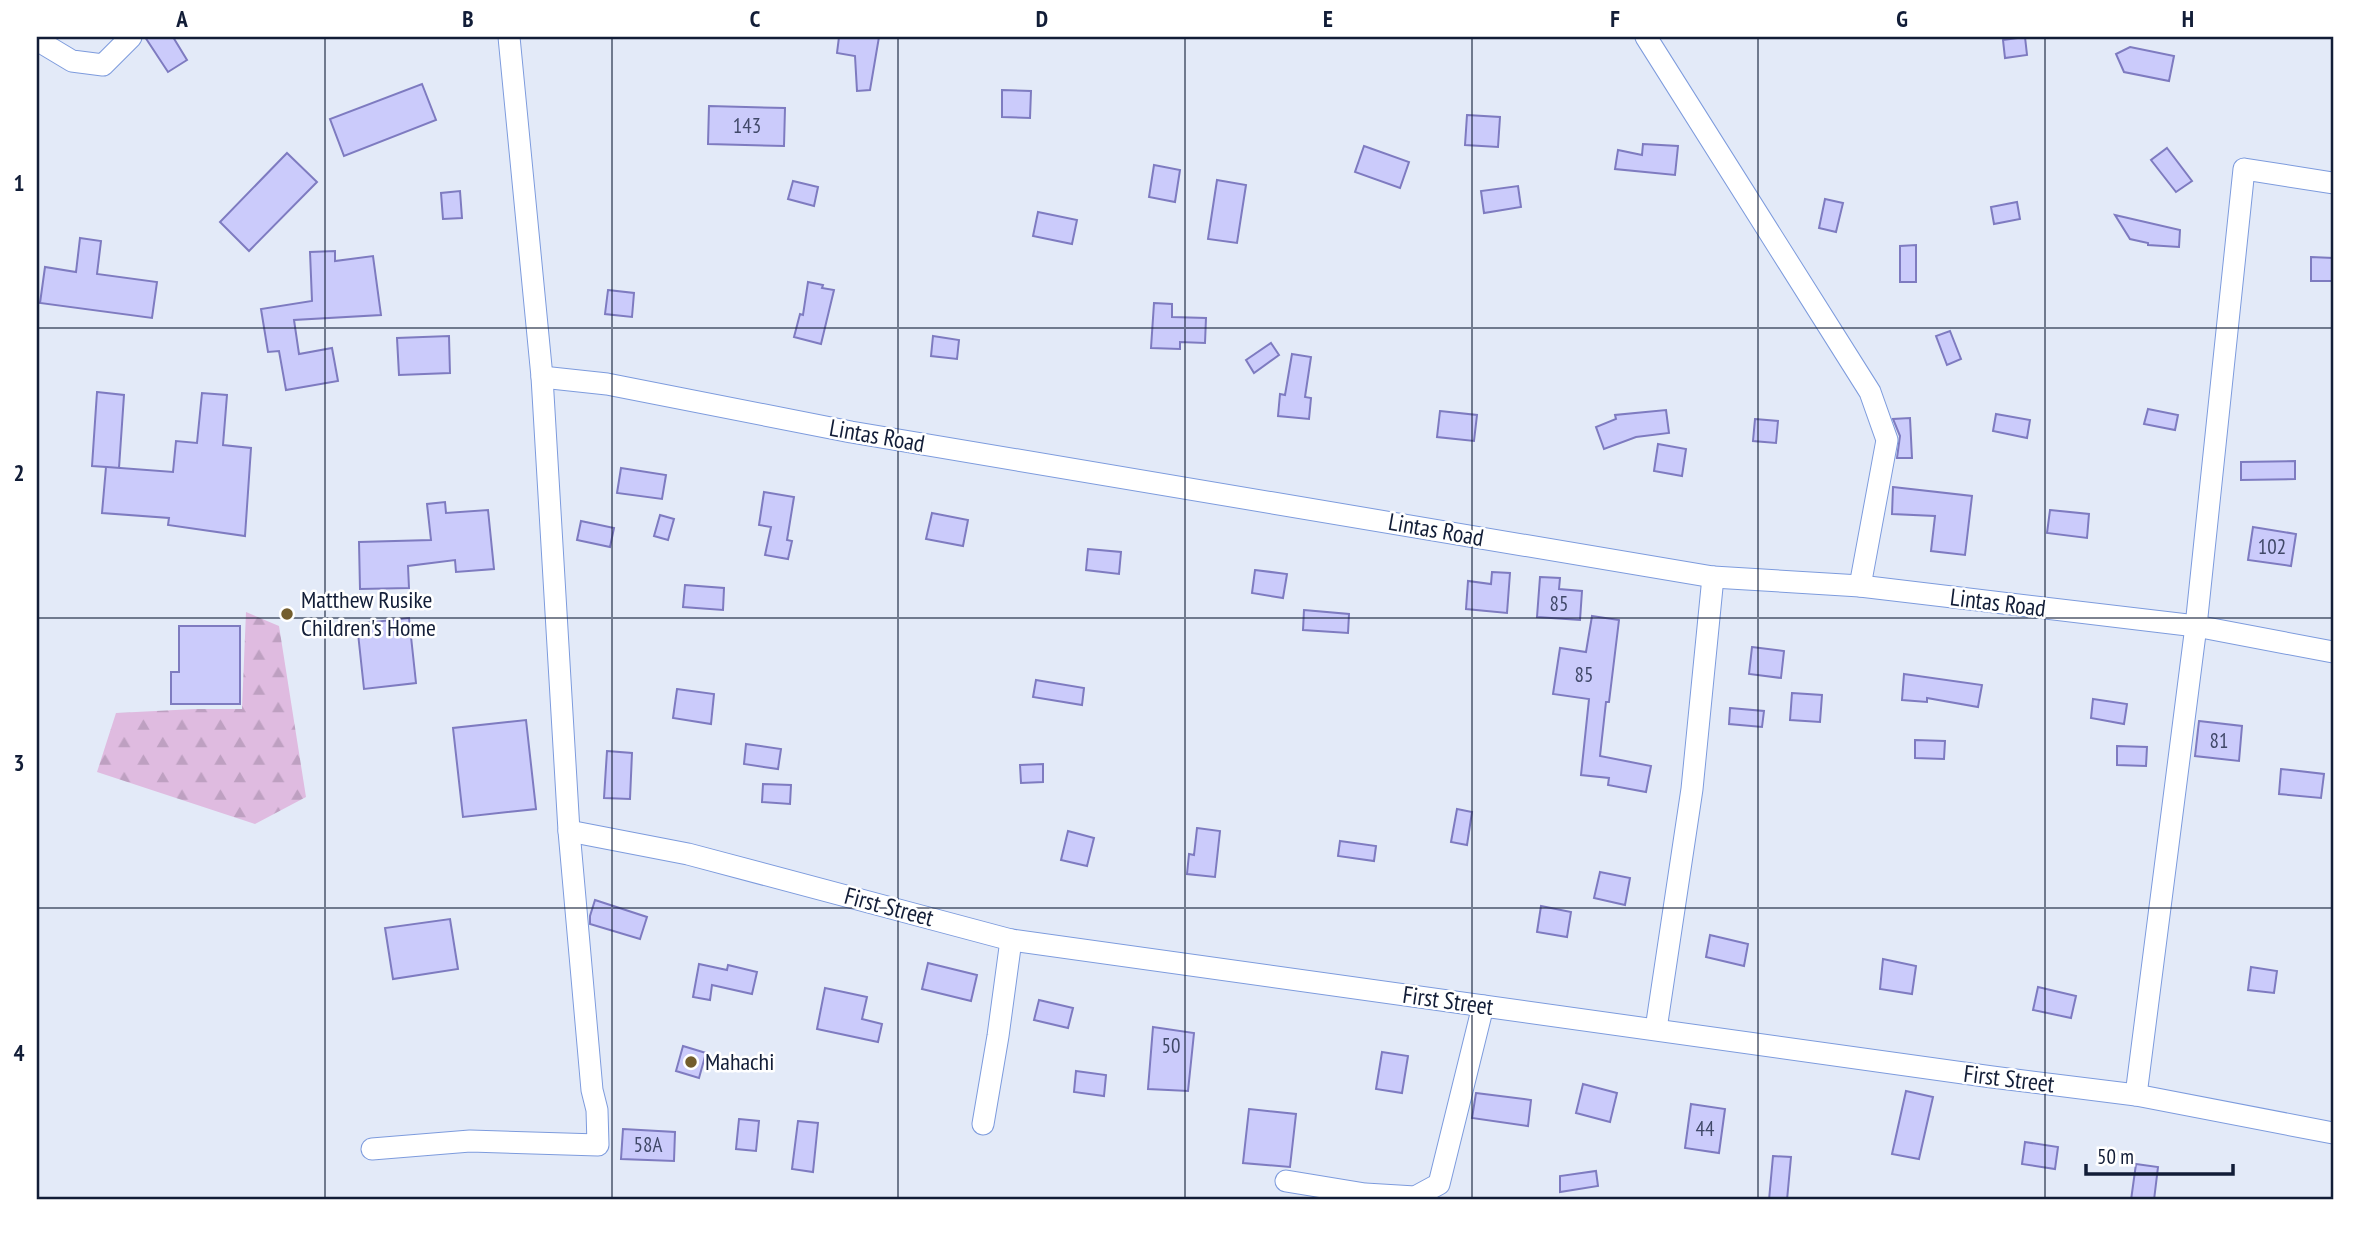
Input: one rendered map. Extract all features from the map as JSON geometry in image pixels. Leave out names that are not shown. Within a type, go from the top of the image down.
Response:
[{"type":"street","points":[[37,40],[72,61],[103,65],[131,37]]},
{"type":"street","points":[[372,1149],[470,1142],[598,1145],[597,1110],[592,1090],[569,831],[542,377],[509,37]]},
{"type":"street","points":[[1646,37],[1870,392],[1887,440],[1860,586]]},
{"type":"street","points":[[2136,1095],[2196,626],[2244,169],[2333,183]]},
{"type":"street","name":"Lintas Road","points":[[542,377],[607,384],[850,432],[1713,577],[1860,586],[2196,626],[2333,652]]},
{"type":"street","points":[[1657,1029],[1692,789],[1713,577]]},
{"type":"street","name":"First Street","points":[[569,831],[688,854],[1011,940],[2136,1095],[2333,1133]]},
{"type":"street","points":[[983,1124],[1011,940]]},
{"type":"street","points":[[1286,1181],[1365,1194],[1415,1197],[1439,1184],[1483,1006]]},
{"type":"green space","points":[[246,612],[279,626],[306,797],[255,824],[97,772],[116,713],[242,709]]},
{"type":"building","points":[[145,37],[173,37],[187,60],[168,72]]},
{"type":"building","points":[[839,37],[879,37],[870,90],[857,91],[855,56],[837,53]]},
{"type":"building","points":[[2025,37],[2027,55],[2005,58],[2003,40]]},
{"type":"building","points":[[2130,47],[2174,56],[2169,81],[2124,72],[2116,54]]},
{"type":"building","points":[[422,84],[436,120],[344,156],[330,119]]},
{"type":"building","points":[[1002,90],[1031,91],[1030,118],[1002,117]]},
{"type":"building","points":[[709,106],[785,108],[784,146],[708,144]]},
{"type":"building","points":[[1467,115],[1500,117],[1498,147],[1465,145]]},
{"type":"building","points":[[1643,144],[1678,146],[1675,175],[1615,169],[1618,150],[1642,155]]},
{"type":"building","points":[[1364,146],[1409,162],[1400,188],[1355,172]]},
{"type":"building","points":[[2167,148],[2192,181],[2176,192],[2151,160]]},
{"type":"building","points":[[287,153],[317,182],[249,251],[220,222]]},
{"type":"building","points":[[1154,165],[1180,170],[1175,202],[1149,197]]},
{"type":"building","points":[[1217,180],[1246,185],[1237,243],[1208,239]]},
{"type":"building","points":[[793,181],[818,187],[814,206],[788,199]]},
{"type":"building","points":[[1518,186],[1521,207],[1484,213],[1481,191]]},
{"type":"building","points":[[460,191],[462,218],[443,219],[441,193]]},
{"type":"building","points":[[1825,199],[1843,203],[1836,232],[1819,228]]},
{"type":"building","points":[[2017,202],[2020,219],[1994,224],[1991,207]]},
{"type":"building","points":[[1038,212],[1077,220],[1072,244],[1033,236]]},
{"type":"building","points":[[2115,215],[2180,230],[2179,247],[2148,245],[2130,239]]},
{"type":"building","points":[[80,238],[101,241],[97,274],[157,282],[152,318],[40,303],[45,267],[76,272]]},
{"type":"building","points":[[1916,245],[1916,282],[1900,282],[1900,246]]},
{"type":"building","points":[[335,251],[335,261],[373,256],[381,315],[294,320],[299,354],[332,348],[338,381],[286,390],[279,351],[268,352],[261,309],[312,301],[310,252]]},
{"type":"building","points":[[2311,257],[2333,258],[2333,281],[2311,281]]},
{"type":"building","points":[[808,282],[834,290],[821,344],[794,337],[800,314],[803,315]]},
{"type":"building","points":[[608,290],[634,293],[632,317],[605,314]]},
{"type":"building","points":[[1154,303],[1172,304],[1172,317],[1206,318],[1205,343],[1180,342],[1180,349],[1151,348]]},
{"type":"building","points":[[1950,331],[1961,359],[1947,365],[1936,336]]},
{"type":"building","points":[[449,336],[450,373],[399,375],[397,338]]},
{"type":"building","points":[[933,336],[959,340],[957,359],[931,356]]},
{"type":"building","points":[[1271,343],[1279,355],[1254,373],[1246,360]]},
{"type":"building","points":[[1292,354],[1311,357],[1305,397],[1311,398],[1309,419],[1278,416],[1280,394],[1285,395]]},
{"type":"building","points":[[97,392],[124,395],[119,468],[173,472],[176,441],[197,443],[202,393],[227,395],[223,445],[251,448],[245,536],[168,525],[169,518],[102,513],[106,467],[92,466]]},
{"type":"building","points":[[2148,409],[2178,415],[2175,430],[2144,424]]},
{"type":"building","points":[[1666,410],[1669,433],[1636,437],[1604,449],[1596,427],[1616,419],[1615,415]]},
{"type":"building","points":[[1440,411],[1477,415],[1474,441],[1437,437]]},
{"type":"building","points":[[1996,414],[2030,420],[2027,438],[1993,431]]},
{"type":"building","points":[[1910,418],[1912,458],[1897,458],[1900,436],[1893,419]]},
{"type":"building","points":[[1755,419],[1778,421],[1776,443],[1753,441]]},
{"type":"building","points":[[1658,444],[1686,449],[1682,476],[1654,471]]},
{"type":"building","points":[[2295,461],[2295,479],[2241,480],[2241,462]]},
{"type":"building","points":[[621,468],[666,475],[662,499],[617,493]]},
{"type":"building","points":[[1893,487],[1972,496],[1965,555],[1931,551],[1935,516],[1892,514]]},
{"type":"building","points":[[764,492],[794,497],[787,540],[792,541],[788,559],[765,555],[771,527],[759,525]]},
{"type":"building","points":[[445,502],[446,513],[488,510],[494,569],[456,572],[455,560],[408,566],[409,588],[360,589],[359,542],[431,540],[427,504]]},
{"type":"building","points":[[2050,510],[2089,514],[2087,538],[2047,533]]},
{"type":"building","points":[[932,513],[968,520],[963,546],[926,539]]},
{"type":"building","points":[[660,515],[674,519],[668,540],[654,536]]},
{"type":"building","points":[[581,521],[614,528],[610,547],[577,540]]},
{"type":"building","points":[[2253,527],[2296,534],[2291,566],[2248,560]]},
{"type":"building","points":[[1088,549],[1121,552],[1119,574],[1086,570]]},
{"type":"building","points":[[1255,570],[1287,574],[1283,598],[1252,593]]},
{"type":"building","points":[[1492,572],[1510,573],[1507,613],[1466,609],[1468,581],[1491,584]]},
{"type":"building","points":[[1540,577],[1560,578],[1559,589],[1582,591],[1580,620],[1537,617]]},
{"type":"building","points":[[685,585],[724,588],[723,610],[683,607]]},
{"type":"building","points":[[1304,610],[1349,614],[1348,633],[1303,630]]},
{"type":"building","points":[[1592,616],[1619,620],[1600,756],[1651,766],[1646,792],[1608,785],[1609,778],[1581,775],[1589,699],[1553,694],[1560,648],[1586,652]]},
{"type":"building","points":[[409,618],[416,683],[364,689],[357,624]]},
{"type":"building","points":[[179,626],[240,626],[240,704],[171,704],[171,672],[179,672]]},
{"type":"building","points":[[1752,647],[1784,651],[1781,678],[1749,674]]},
{"type":"building","points":[[1904,674],[1982,685],[1978,707],[1927,698],[1927,702],[1902,700]]},
{"type":"building","points":[[1036,680],[1084,688],[1082,705],[1033,697]]},
{"type":"building","points":[[677,689],[714,694],[711,724],[673,718]]},
{"type":"building","points":[[1792,693],[1822,695],[1820,722],[1790,720]]},
{"type":"building","points":[[2093,699],[2127,704],[2124,724],[2091,718]]},
{"type":"building","points":[[1730,708],[1764,711],[1762,727],[1729,724]]},
{"type":"building","points":[[526,720],[536,809],[463,817],[453,728]]},
{"type":"building","points":[[2199,721],[2242,726],[2239,761],[2195,756]]},
{"type":"building","points":[[1915,740],[1945,741],[1944,759],[1915,758]]},
{"type":"building","points":[[746,744],[781,749],[778,769],[744,764]]},
{"type":"building","points":[[2117,746],[2147,747],[2146,766],[2117,765]]},
{"type":"building","points":[[607,751],[632,753],[630,799],[604,798]]},
{"type":"building","points":[[1043,764],[1043,782],[1021,783],[1020,765]]},
{"type":"building","points":[[2281,769],[2324,774],[2321,798],[2279,794]]},
{"type":"building","points":[[763,784],[791,785],[790,804],[762,802]]},
{"type":"building","points":[[1457,809],[1472,812],[1467,845],[1451,842]]},
{"type":"building","points":[[1197,828],[1220,831],[1215,877],[1187,874],[1189,854],[1194,855]]},
{"type":"building","points":[[1068,831],[1094,838],[1087,866],[1061,860]]},
{"type":"building","points":[[1340,841],[1376,846],[1374,861],[1338,856]]},
{"type":"building","points":[[1600,872],[1630,878],[1625,905],[1594,898]]},
{"type":"building","points":[[595,900],[647,917],[640,939],[590,924]]},
{"type":"building","points":[[1541,906],[1571,912],[1567,937],[1537,932]]},
{"type":"building","points":[[450,919],[458,969],[393,979],[385,928]]},
{"type":"building","points":[[1710,935],[1748,944],[1744,966],[1706,957]]},
{"type":"building","points":[[1883,959],[1916,966],[1912,994],[1880,989]]},
{"type":"building","points":[[928,963],[977,975],[971,1001],[922,989]]},
{"type":"building","points":[[699,964],[727,970],[728,965],[757,972],[752,994],[712,985],[710,1000],[693,997]]},
{"type":"building","points":[[2251,967],[2277,971],[2274,993],[2248,990]]},
{"type":"building","points":[[2038,987],[2076,996],[2071,1018],[2033,1010]]},
{"type":"building","points":[[825,988],[867,997],[862,1019],[882,1024],[878,1042],[817,1029]]},
{"type":"building","points":[[1039,1000],[1073,1008],[1068,1028],[1034,1020]]},
{"type":"building","points":[[1153,1027],[1194,1033],[1188,1091],[1148,1089]]},
{"type":"building","name":"Mahachi","points":[[683,1046],[706,1053],[699,1078],[676,1071]]},
{"type":"building","points":[[1382,1052],[1408,1056],[1402,1093],[1376,1089]]},
{"type":"building","points":[[1076,1071],[1106,1075],[1104,1096],[1074,1092]]},
{"type":"building","points":[[1583,1084],[1617,1093],[1610,1122],[1576,1113]]},
{"type":"building","points":[[1906,1091],[1933,1097],[1919,1159],[1892,1154]]},
{"type":"building","points":[[1476,1093],[1531,1100],[1528,1126],[1472,1118]]},
{"type":"building","points":[[1691,1104],[1725,1109],[1719,1153],[1685,1148]]},
{"type":"building","points":[[1249,1109],[1296,1114],[1290,1167],[1243,1163]]},
{"type":"building","points":[[739,1119],[759,1121],[756,1151],[736,1149]]},
{"type":"building","points":[[798,1121],[818,1123],[813,1172],[792,1169]]},
{"type":"building","points":[[623,1129],[675,1132],[674,1161],[621,1159]]},
{"type":"building","points":[[2025,1142],[2058,1147],[2055,1169],[2022,1164]]},
{"type":"building","points":[[1773,1156],[1791,1157],[1787,1200],[1769,1200]]},
{"type":"building","points":[[2136,1164],[2158,1167],[2154,1200],[2131,1200]]},
{"type":"building","points":[[1596,1171],[1598,1186],[1560,1192],[1560,1176]]},
{"type":"place","name":"Matthew Rusike Children's Home","points":[[287,614]]},
{"type":"place","name":"Mahachi","points":[[691,1062]]}]
